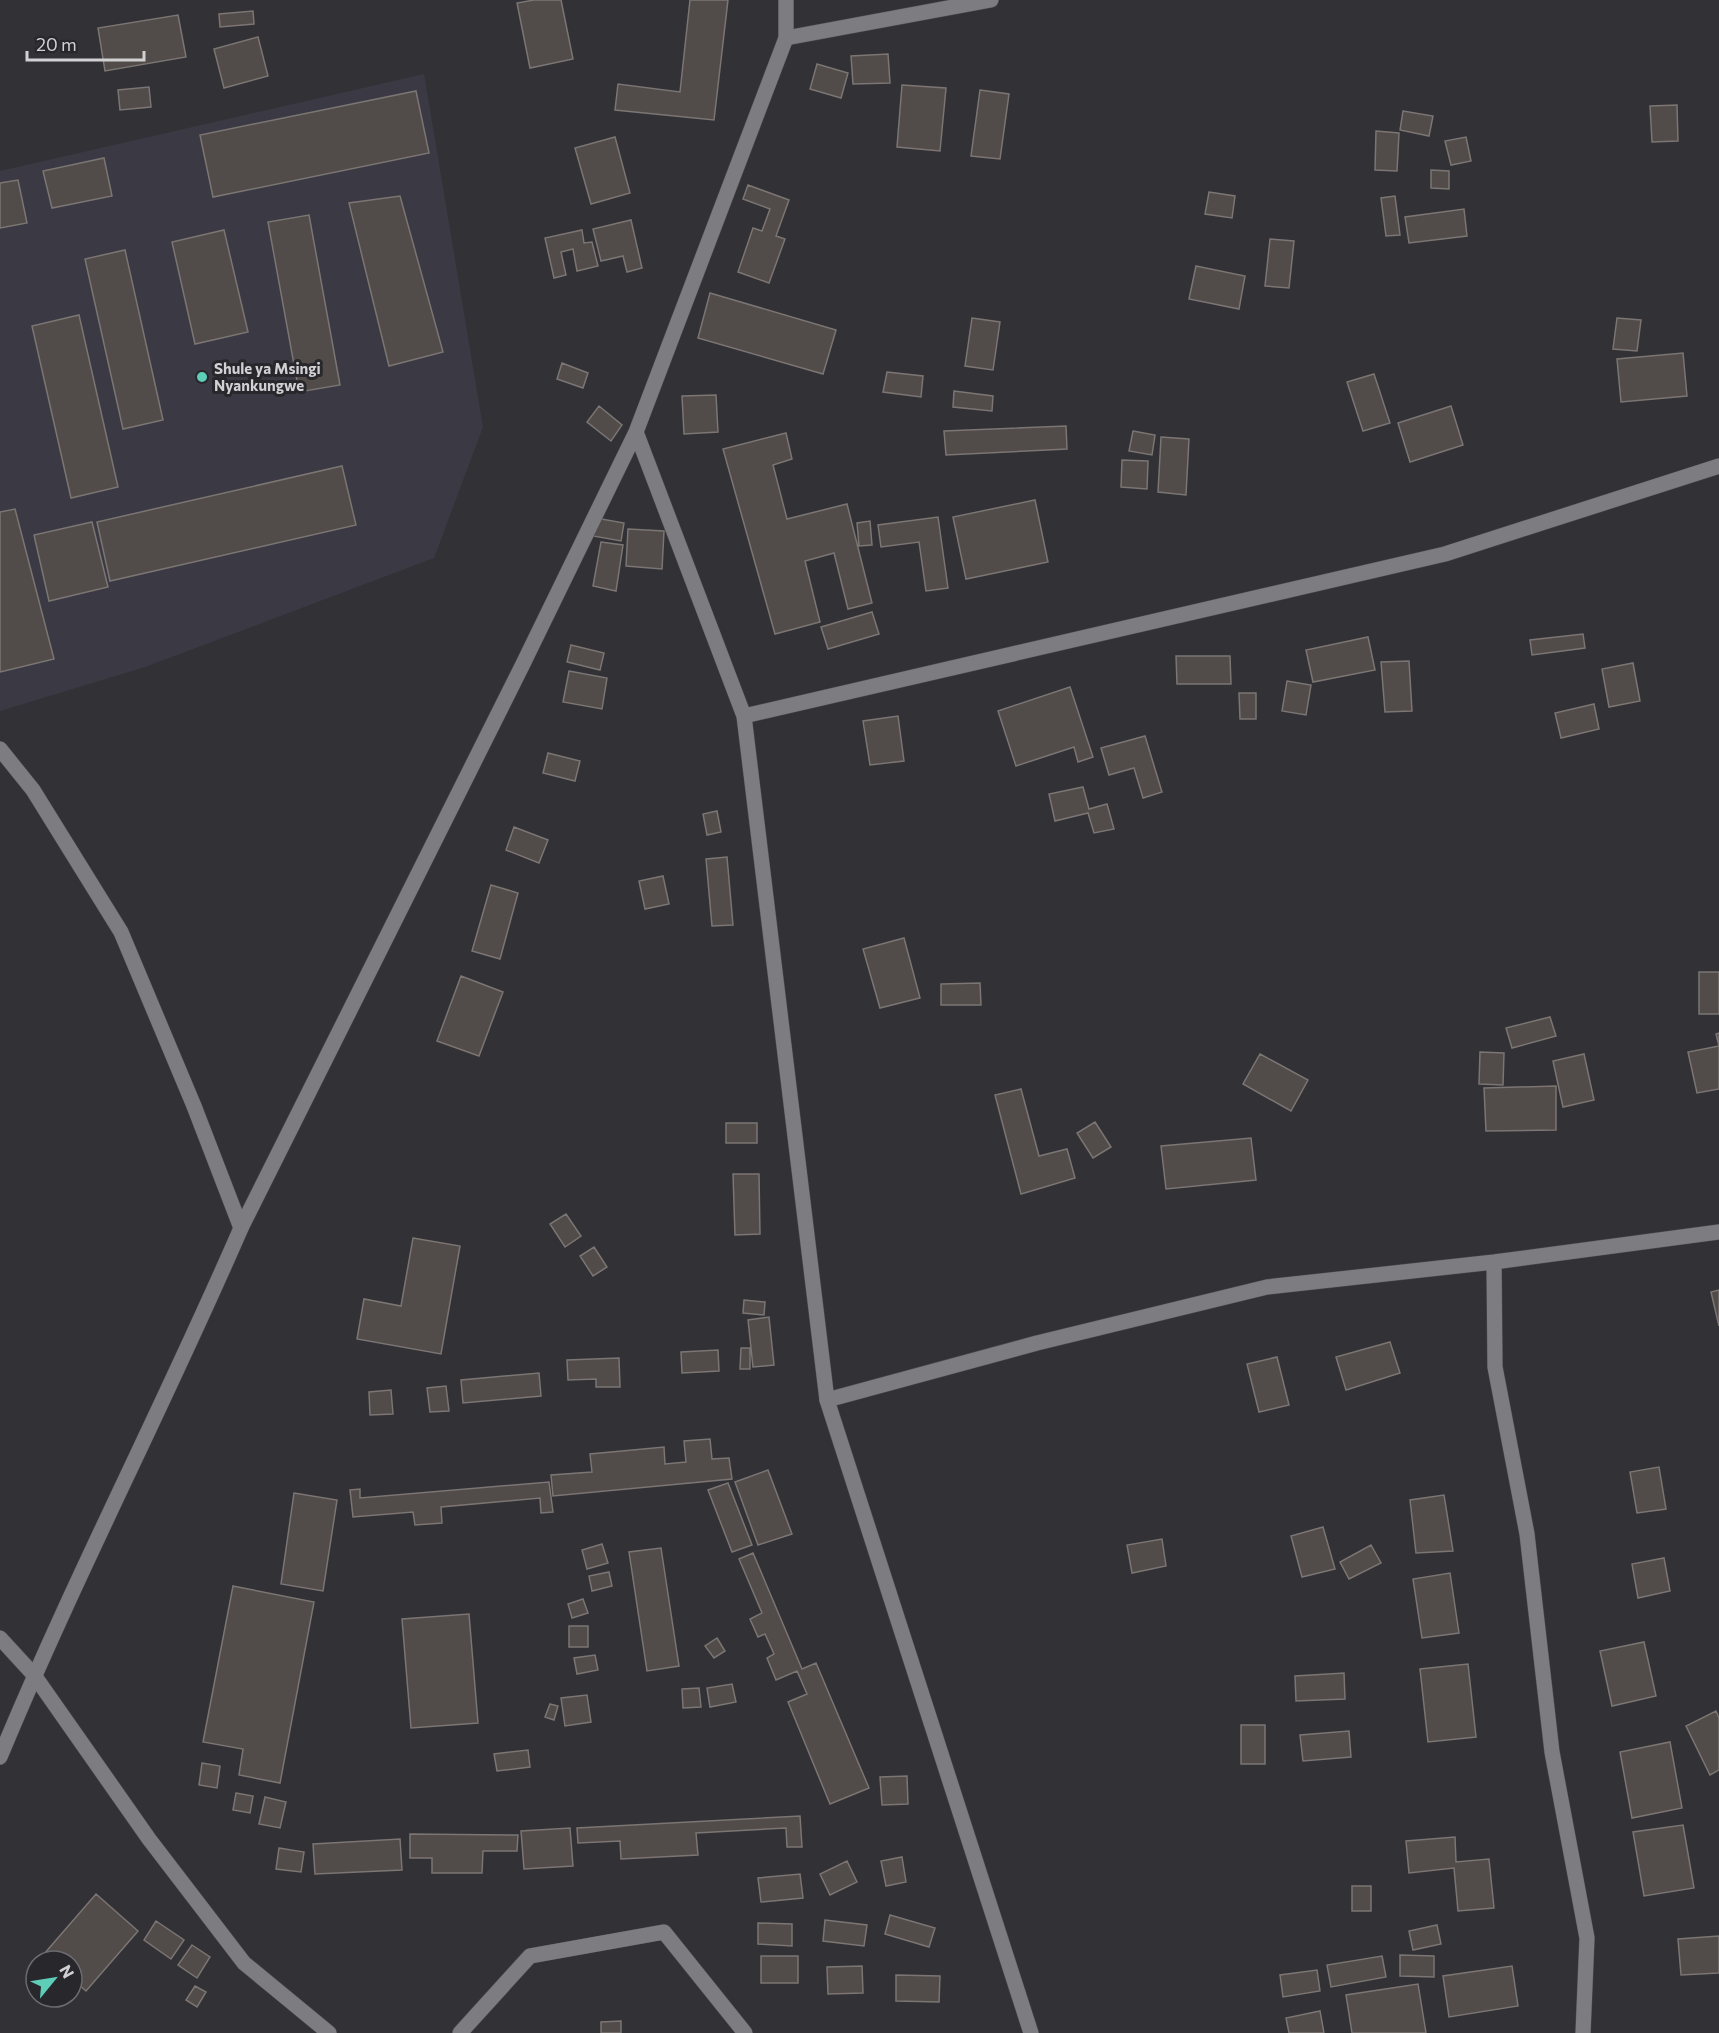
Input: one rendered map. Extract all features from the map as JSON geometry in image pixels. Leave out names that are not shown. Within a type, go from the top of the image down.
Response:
[{"type":"street","points":[[0,1757],[34,1675],[205,1311],[241,1228],[517,677],[636,432],[786,39],[786,0]]},
{"type":"street","points":[[786,39],[991,0]]},
{"type":"street","points":[[636,432],[744,716],[827,1400],[1031,2033]]},
{"type":"street","points":[[744,716],[1445,554],[1719,466]]},
{"type":"street","points":[[0,749],[33,790],[121,932],[194,1106],[241,1228]]},
{"type":"street","points":[[827,1400],[1037,1343],[1267,1287],[1494,1262],[1719,1232]]},
{"type":"street","points":[[1494,1262],[1495,1367],[1527,1534],[1552,1752],[1587,1938],[1583,2033]]},
{"type":"street","points":[[0,1638],[34,1675],[149,1839],[244,1963],[329,2033]]},
{"type":"street","points":[[460,2033],[530,1956],[664,1932],[745,2033]]},
{"type":"shaded area","points":[[424,74],[483,427],[434,558],[145,667],[0,711],[0,171]]},
{"type":"building","points":[[534,0],[561,0],[573,59],[530,68],[517,3]]},
{"type":"building","points":[[690,0],[728,0],[714,120],[615,110],[618,84],[680,92]]},
{"type":"building","points":[[253,11],[254,24],[220,27],[219,14]]},
{"type":"building","points":[[178,15],[186,57],[105,71],[98,28]]},
{"type":"building","points":[[258,37],[268,76],[224,88],[214,49]]},
{"type":"building","points":[[888,54],[890,83],[853,84],[851,56]]},
{"type":"building","points":[[817,64],[848,73],[841,98],[810,89]]},
{"type":"building","points":[[902,85],[946,88],[940,151],[897,147]]},
{"type":"building","points":[[149,87],[151,107],[120,110],[118,90]]},
{"type":"building","points":[[980,90],[1009,94],[1000,159],[971,156]]},
{"type":"building","points":[[416,91],[429,153],[213,197],[200,135]]},
{"type":"building","points":[[1677,105],[1678,141],[1652,142],[1650,106]]},
{"type":"building","points":[[1403,111],[1433,116],[1429,136],[1400,130]]},
{"type":"building","points":[[1376,131],[1399,133],[1397,171],[1375,170]]},
{"type":"building","points":[[615,137],[630,193],[591,204],[575,148]]},
{"type":"building","points":[[1466,137],[1471,161],[1451,165],[1445,141]]},
{"type":"building","points":[[104,158],[112,196],[52,208],[43,171]]},
{"type":"building","points":[[1431,170],[1449,171],[1449,189],[1431,188]]},
{"type":"building","points":[[18,180],[27,223],[0,228],[0,183]]},
{"type":"building","points":[[748,185],[789,200],[776,236],[785,239],[769,283],[738,272],[753,228],[762,231],[770,209],[743,199]]},
{"type":"building","points":[[1209,192],[1235,196],[1232,218],[1205,214]]},
{"type":"building","points":[[400,196],[443,352],[389,366],[349,203]]},
{"type":"building","points":[[1395,196],[1400,235],[1386,236],[1381,198]]},
{"type":"building","points":[[1464,209],[1467,236],[1409,243],[1405,217]]},
{"type":"building","points":[[309,215],[340,385],[299,392],[268,222]]},
{"type":"building","points":[[631,220],[642,268],[627,272],[623,256],[601,261],[593,229]]},
{"type":"building","points":[[224,230],[248,332],[195,344],[172,242]]},
{"type":"building","points":[[582,230],[584,243],[592,242],[598,266],[577,271],[573,249],[561,252],[566,275],[554,278],[545,238]]},
{"type":"building","points":[[1270,239],[1294,241],[1289,288],[1265,286]]},
{"type":"building","points":[[125,250],[163,420],[123,429],[85,259]]},
{"type":"building","points":[[1196,266],[1245,276],[1239,309],[1189,299]]},
{"type":"building","points":[[710,293],[836,330],[823,374],[698,338]]},
{"type":"building","points":[[79,315],[118,487],[71,498],[32,326]]},
{"type":"building","points":[[972,318],[1000,322],[993,370],[965,366]]},
{"type":"building","points":[[1617,318],[1641,320],[1637,351],[1613,349]]},
{"type":"building","points":[[1683,353],[1687,396],[1621,402],[1617,359]]},
{"type":"building","points":[[562,363],[588,373],[583,388],[557,379]]},
{"type":"building","points":[[887,372],[923,376],[921,397],[883,392]]},
{"type":"building","points":[[1374,374],[1390,423],[1363,431],[1347,382]]},
{"type":"building","points":[[954,391],[993,396],[992,411],[953,407]]},
{"type":"building","points":[[716,395],[718,432],[684,434],[682,396]]},
{"type":"building","points":[[599,406],[622,425],[611,441],[587,422]]},
{"type":"building","points":[[1451,406],[1463,445],[1410,462],[1398,423]]},
{"type":"building","points":[[1066,426],[1067,449],[946,455],[944,431]]},
{"type":"building","points":[[1133,431],[1155,435],[1152,455],[1129,451]]},
{"type":"building","points":[[786,433],[792,459],[773,465],[787,519],[847,504],[872,603],[848,609],[834,553],[805,561],[820,622],[775,634],[723,449]]},
{"type":"building","points":[[1161,437],[1189,439],[1186,495],[1158,492]]},
{"type":"building","points":[[1122,460],[1148,461],[1147,489],[1121,487]]},
{"type":"building","points":[[342,466],[356,525],[110,581],[97,522]]},
{"type":"building","points":[[1035,500],[1048,562],[966,579],[953,517]]},
{"type":"building","points":[[15,509],[54,659],[0,672],[0,512]]},
{"type":"building","points":[[938,517],[948,588],[926,591],[919,542],[881,547],[878,525]]},
{"type":"building","points":[[596,518],[624,523],[621,541],[593,536]]},
{"type":"building","points":[[870,521],[872,545],[859,546],[857,523]]},
{"type":"building","points":[[92,522],[108,587],[49,601],[34,535]]},
{"type":"building","points":[[628,529],[664,531],[662,569],[626,566]]},
{"type":"building","points":[[601,542],[623,545],[616,591],[593,586]]},
{"type":"building","points":[[872,612],[879,634],[828,649],[821,627]]},
{"type":"building","points":[[1583,634],[1585,648],[1532,655],[1530,640]]},
{"type":"building","points":[[1368,637],[1375,670],[1313,682],[1306,650]]},
{"type":"building","points":[[571,645],[604,653],[600,670],[567,662]]},
{"type":"building","points":[[1176,656],[1230,656],[1231,684],[1177,684]]},
{"type":"building","points":[[1409,661],[1412,711],[1385,712],[1381,662]]},
{"type":"building","points":[[1633,663],[1640,701],[1609,707],[1602,669]]},
{"type":"building","points":[[569,671],[607,678],[602,709],[563,702]]},
{"type":"building","points":[[1287,681],[1311,685],[1306,715],[1282,711]]},
{"type":"building","points":[[1070,687],[1093,757],[1078,762],[1074,747],[1016,766],[998,711]]},
{"type":"building","points":[[1239,693],[1256,693],[1256,719],[1240,719]]},
{"type":"building","points":[[1594,704],[1599,729],[1561,738],[1555,713]]},
{"type":"building","points":[[898,716],[904,761],[870,765],[863,721]]},
{"type":"building","points":[[1145,736],[1162,792],[1143,798],[1134,768],[1109,775],[1101,748]]},
{"type":"building","points":[[548,753],[580,761],[575,781],[543,773]]},
{"type":"building","points":[[1083,787],[1089,809],[1107,804],[1114,829],[1094,833],[1088,813],[1055,821],[1049,794]]},
{"type":"building","points":[[717,811],[721,832],[707,835],[703,814]]},
{"type":"building","points":[[514,827],[548,840],[539,863],[506,850]]},
{"type":"building","points":[[727,857],[733,925],[712,926],[706,859]]},
{"type":"building","points":[[663,876],[669,904],[645,909],[639,881]]},
{"type":"building","points":[[491,885],[518,893],[500,959],[472,951]]},
{"type":"building","points":[[904,938],[920,998],[880,1008],[863,949]]},
{"type":"building","points":[[1699,972],[1719,972],[1719,1014],[1699,1014]]},
{"type":"building","points":[[461,976],[503,992],[479,1056],[437,1041]]},
{"type":"building","points":[[980,983],[981,1005],[941,1005],[941,984]]},
{"type":"building","points":[[1550,1017],[1556,1036],[1512,1048],[1506,1028]]},
{"type":"building","points":[[1719,1046],[1719,1089],[1697,1093],[1688,1052]]},
{"type":"building","points":[[1480,1052],[1504,1053],[1503,1085],[1479,1084]]},
{"type":"building","points":[[1260,1054],[1308,1080],[1291,1111],[1243,1084]]},
{"type":"building","points":[[1584,1054],[1594,1100],[1563,1107],[1553,1061]]},
{"type":"building","points":[[1556,1086],[1556,1130],[1486,1131],[1484,1088]]},
{"type":"building","points":[[1021,1089],[1039,1156],[1067,1149],[1075,1178],[1021,1194],[995,1095]]},
{"type":"building","points":[[1095,1122],[1111,1147],[1093,1158],[1077,1133]]},
{"type":"building","points":[[726,1123],[757,1123],[757,1143],[726,1143]]},
{"type":"building","points":[[1251,1138],[1256,1180],[1166,1189],[1161,1146]]},
{"type":"building","points":[[733,1174],[759,1174],[760,1234],[735,1235]]},
{"type":"building","points":[[566,1214],[581,1236],[565,1247],[550,1224]]},
{"type":"building","points":[[413,1238],[460,1246],[441,1354],[357,1339],[364,1299],[401,1306]]},
{"type":"building","points":[[594,1247],[607,1267],[593,1276],[580,1256]]},
{"type":"building","points":[[1719,1290],[1719,1326],[1711,1292]]},
{"type":"building","points":[[744,1300],[765,1302],[764,1315],[743,1313]]},
{"type":"building","points":[[769,1317],[774,1365],[753,1367],[748,1320]]},
{"type":"building","points":[[1390,1342],[1400,1373],[1346,1390],[1336,1357]]},
{"type":"building","points":[[741,1348],[750,1348],[750,1369],[740,1369]]},
{"type":"building","points":[[718,1350],[719,1371],[682,1373],[681,1352]]},
{"type":"building","points":[[1277,1357],[1289,1405],[1259,1412],[1247,1364]]},
{"type":"building","points":[[619,1358],[620,1387],[596,1387],[596,1379],[568,1380],[567,1360]]},
{"type":"building","points":[[539,1373],[541,1396],[463,1403],[461,1380]]},
{"type":"building","points":[[446,1386],[449,1411],[430,1412],[427,1388]]},
{"type":"building","points":[[391,1390],[393,1414],[370,1415],[369,1392]]},
{"type":"building","points":[[710,1439],[712,1459],[729,1458],[732,1479],[553,1496],[551,1475],[592,1472],[590,1454],[664,1447],[665,1464],[686,1462],[684,1441]]},
{"type":"building","points":[[1659,1467],[1666,1509],[1637,1513],[1630,1472]]},
{"type":"building","points":[[768,1470],[792,1534],[758,1545],[735,1482]]},
{"type":"building","points":[[549,1482],[553,1512],[541,1513],[540,1498],[441,1507],[442,1523],[415,1525],[413,1512],[353,1517],[350,1490],[360,1489],[360,1498]]},
{"type":"building","points":[[728,1483],[752,1545],[732,1552],[708,1490]]},
{"type":"building","points":[[294,1493],[337,1500],[323,1591],[281,1584]]},
{"type":"building","points":[[1444,1495],[1453,1551],[1416,1553],[1410,1500]]},
{"type":"building","points":[[1323,1527],[1335,1569],[1302,1577],[1291,1536]]},
{"type":"building","points":[[1162,1539],[1166,1566],[1132,1573],[1127,1545]]},
{"type":"building","points":[[602,1544],[608,1563],[587,1569],[582,1550]]},
{"type":"building","points":[[1371,1545],[1381,1563],[1349,1579],[1340,1562]]},
{"type":"building","points":[[661,1548],[679,1666],[647,1671],[629,1552]]},
{"type":"building","points":[[753,1553],[802,1669],[816,1663],[869,1788],[830,1804],[788,1702],[807,1694],[797,1671],[776,1680],[767,1658],[774,1654],[765,1634],[758,1637],[750,1619],[762,1613],[739,1559]]},
{"type":"building","points":[[1664,1558],[1670,1591],[1638,1598],[1632,1564]]},
{"type":"building","points":[[609,1572],[612,1586],[592,1591],[589,1576]]},
{"type":"building","points":[[1450,1573],[1459,1633],[1422,1638],[1413,1579]]},
{"type":"building","points":[[233,1586],[314,1602],[280,1783],[239,1775],[243,1749],[203,1742]]},
{"type":"building","points":[[583,1599],[588,1613],[572,1618],[568,1604]]},
{"type":"building","points":[[469,1614],[478,1723],[411,1728],[402,1619]]},
{"type":"building","points":[[569,1626],[588,1626],[588,1647],[569,1647]]},
{"type":"building","points":[[717,1638],[725,1651],[714,1658],[705,1646]]},
{"type":"building","points":[[1644,1642],[1656,1696],[1612,1706],[1600,1651]]},
{"type":"building","points":[[595,1655],[598,1670],[577,1674],[574,1658]]},
{"type":"building","points":[[1468,1664],[1476,1737],[1428,1742],[1420,1669]]},
{"type":"building","points":[[1344,1673],[1345,1699],[1296,1701],[1295,1676]]},
{"type":"building","points":[[732,1684],[736,1702],[710,1707],[707,1688]]},
{"type":"building","points":[[699,1688],[701,1707],[683,1708],[682,1689]]},
{"type":"building","points":[[587,1695],[591,1722],[565,1726],[561,1698]]},
{"type":"building","points":[[550,1704],[558,1706],[554,1720],[545,1717]]},
{"type":"building","points":[[1716,1711],[1719,1718],[1719,1770],[1710,1775],[1686,1726]]},
{"type":"building","points":[[1241,1725],[1265,1725],[1265,1764],[1241,1764]]},
{"type":"building","points":[[1349,1731],[1351,1757],[1303,1761],[1300,1735]]},
{"type":"building","points":[[1670,1742],[1682,1808],[1632,1818],[1620,1752]]},
{"type":"building","points":[[528,1750],[530,1767],[497,1771],[494,1754]]},
{"type":"building","points":[[202,1763],[220,1766],[217,1788],[199,1785]]},
{"type":"building","points":[[907,1776],[908,1804],[882,1805],[880,1777]]},
{"type":"building","points":[[236,1793],[253,1796],[250,1813],[233,1810]]},
{"type":"building","points":[[265,1797],[286,1802],[280,1828],[259,1824]]},
{"type":"building","points":[[800,1816],[802,1847],[787,1847],[786,1828],[696,1833],[698,1855],[621,1859],[620,1841],[578,1843],[577,1828]]},
{"type":"building","points":[[1683,1825],[1694,1888],[1644,1896],[1633,1832]]},
{"type":"building","points":[[570,1828],[573,1866],[524,1869],[521,1831]]},
{"type":"building","points":[[410,1834],[518,1835],[517,1851],[483,1851],[482,1873],[432,1873],[432,1858],[410,1858]]},
{"type":"building","points":[[1455,1837],[1456,1862],[1489,1859],[1494,1908],[1458,1911],[1454,1868],[1409,1873],[1406,1841]]},
{"type":"building","points":[[400,1839],[402,1870],[315,1874],[313,1844]]},
{"type":"building","points":[[279,1848],[304,1852],[301,1872],[276,1869]]},
{"type":"building","points":[[902,1857],[906,1882],[886,1886],[881,1861]]},
{"type":"building","points":[[847,1861],[857,1882],[830,1895],[820,1874]]},
{"type":"building","points":[[800,1874],[803,1898],[761,1902],[758,1878]]},
{"type":"building","points":[[1352,1886],[1371,1886],[1371,1911],[1352,1911]]},
{"type":"building","points":[[96,1894],[138,1931],[86,1991],[84,1989],[84,1949],[48,1949]]},
{"type":"building","points":[[890,1915],[935,1928],[929,1947],[885,1934]]},
{"type":"building","points":[[825,1920],[867,1925],[864,1946],[823,1941]]},
{"type":"building","points":[[156,1921],[184,1940],[171,1959],[144,1940]]},
{"type":"building","points":[[758,1923],[792,1924],[792,1946],[758,1944]]},
{"type":"building","points":[[1437,1925],[1441,1944],[1413,1950],[1409,1931]]},
{"type":"building","points":[[1719,1936],[1719,1973],[1681,1975],[1678,1939]]},
{"type":"building","points":[[192,1945],[210,1957],[197,1978],[178,1965]]},
{"type":"building","points":[[1400,1955],[1434,1956],[1434,1977],[1400,1976]]},
{"type":"building","points":[[761,1956],[798,1956],[798,1983],[761,1983]]},
{"type":"building","points":[[1382,1956],[1386,1977],[1331,1987],[1327,1965]]},
{"type":"building","points":[[862,1966],[863,1993],[828,1994],[827,1967]]},
{"type":"building","points":[[1512,1966],[1518,2006],[1449,2017],[1443,1976]]},
{"type":"building","points":[[1317,1970],[1320,1991],[1283,1997],[1280,1975]]},
{"type":"building","points":[[896,1975],[940,1976],[939,2002],[896,2001]]},
{"type":"building","points":[[1418,1984],[1426,2033],[1352,2033],[1346,1995]]},
{"type":"building","points":[[195,1986],[206,1992],[197,2007],[186,2000]]},
{"type":"building","points":[[1320,2011],[1324,2033],[1289,2033],[1286,2018]]},
{"type":"building","points":[[621,2021],[621,2033],[601,2033],[601,2022]]},
{"type":"place","name":"Shule ya Msingi Nyankungwe","points":[[202,377]]}]
